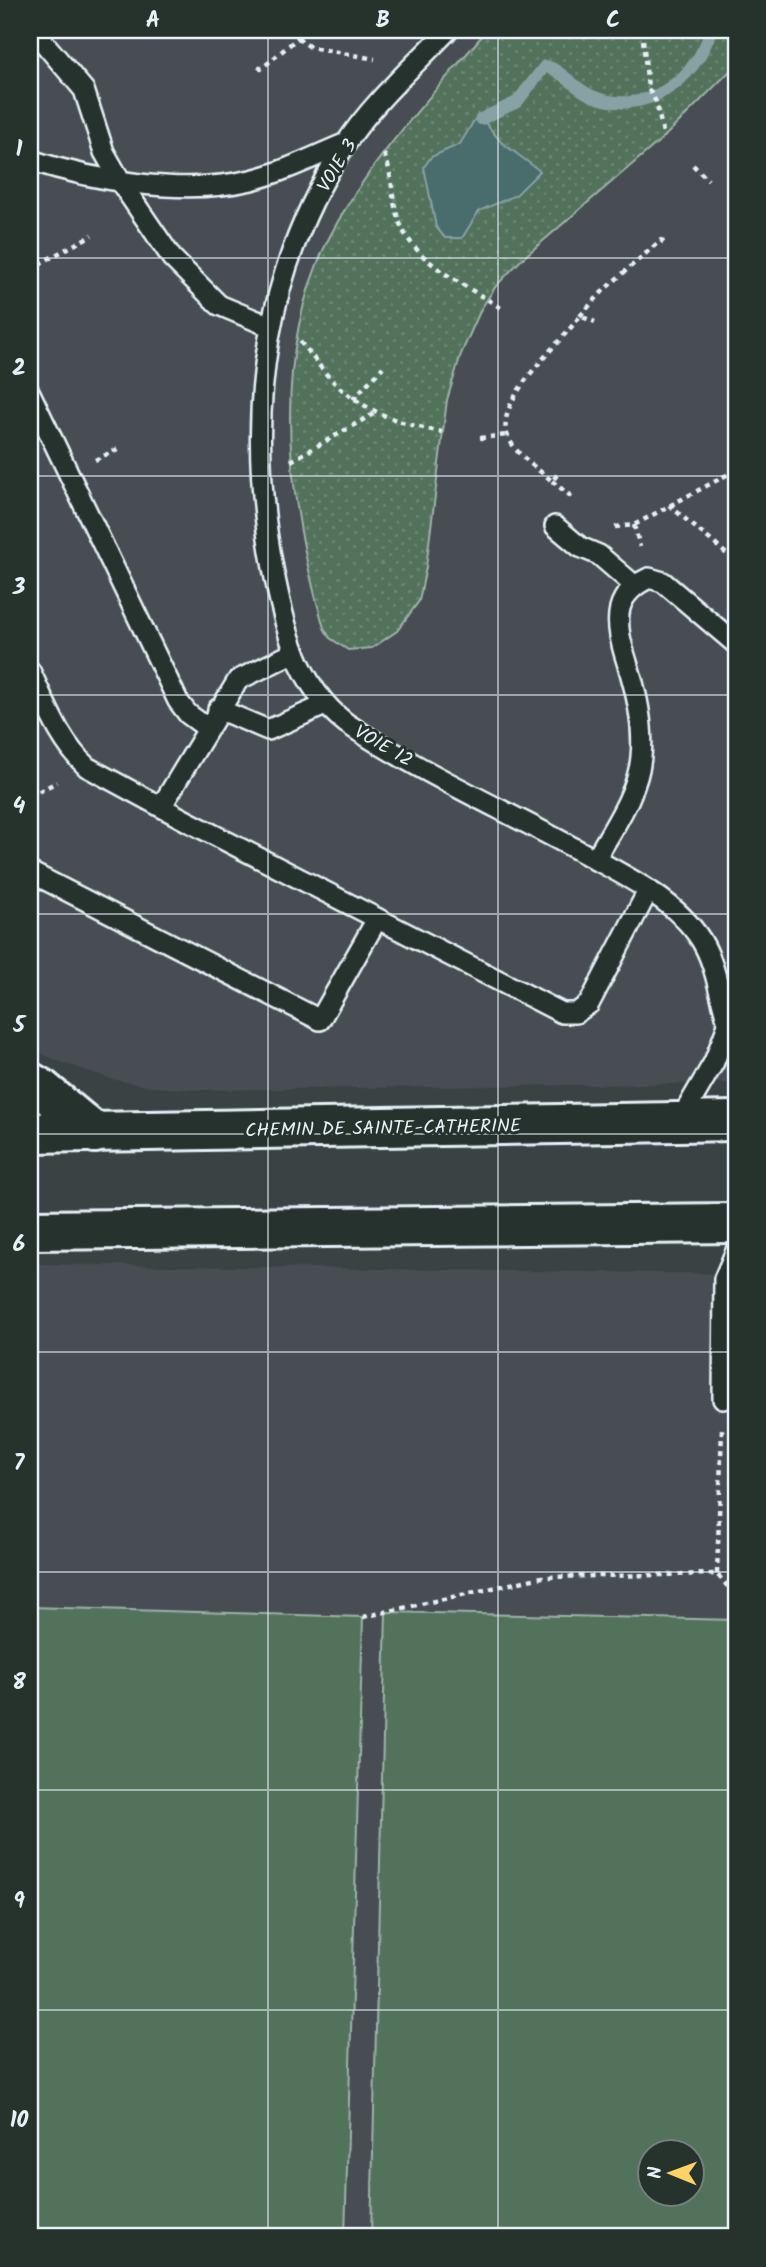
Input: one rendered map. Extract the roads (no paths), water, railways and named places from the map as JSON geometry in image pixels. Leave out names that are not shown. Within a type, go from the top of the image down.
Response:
[{"type":"main road","points":[[30,1082],[42,1088],[95,1133]]},
{"type":"main road","name":"CHEMIN DE SAINTE-CATHERINE","points":[[30,1133],[736,1121]]},
{"type":"main road","points":[[30,1230],[736,1223]]},
{"type":"lane","points":[[33,30],[84,90],[104,152],[154,235],[202,291],[227,310],[269,326]]},
{"type":"lane","name":"VOIE 3","points":[[269,326],[290,254],[346,143],[448,30]]},
{"type":"lane","points":[[30,160],[75,174],[120,181],[209,185],[251,180],[346,143]]},
{"type":"lane","name":"VOIE 12","points":[[269,326],[261,402],[262,496],[280,603],[295,652],[325,705],[363,734],[648,891],[682,917],[701,940],[715,970],[732,1032],[679,1122]]},
{"type":"lane","points":[[30,393],[178,701],[188,714],[207,729]]},
{"type":"lane","points":[[555,526],[580,547],[599,555],[635,586]]},
{"type":"lane","points":[[595,860],[632,790],[642,756],[641,724],[619,620],[620,606],[635,586],[649,578],[663,582],[736,644]]},
{"type":"lane","points":[[161,807],[238,680],[295,652]]},
{"type":"lane","points":[[30,671],[75,756],[87,767],[553,1010],[569,1014],[583,1009],[593,998],[648,891]]},
{"type":"lane","points":[[218,709],[268,730],[325,705]]},
{"type":"lane","points":[[30,872],[320,1020],[377,919]]},
{"type":"lane","points":[[723,1399],[724,1279],[736,1251]]},
{"type":"water","points":[[478,114],[501,142],[540,171],[516,195],[479,211],[462,238],[445,238],[436,227],[424,167],[431,157],[460,144]]},
{"type":"waterway","points":[[481,119],[517,102],[545,66],[557,71],[590,95],[610,101],[629,102],[648,98],[665,91],[693,65],[711,30]]}]
